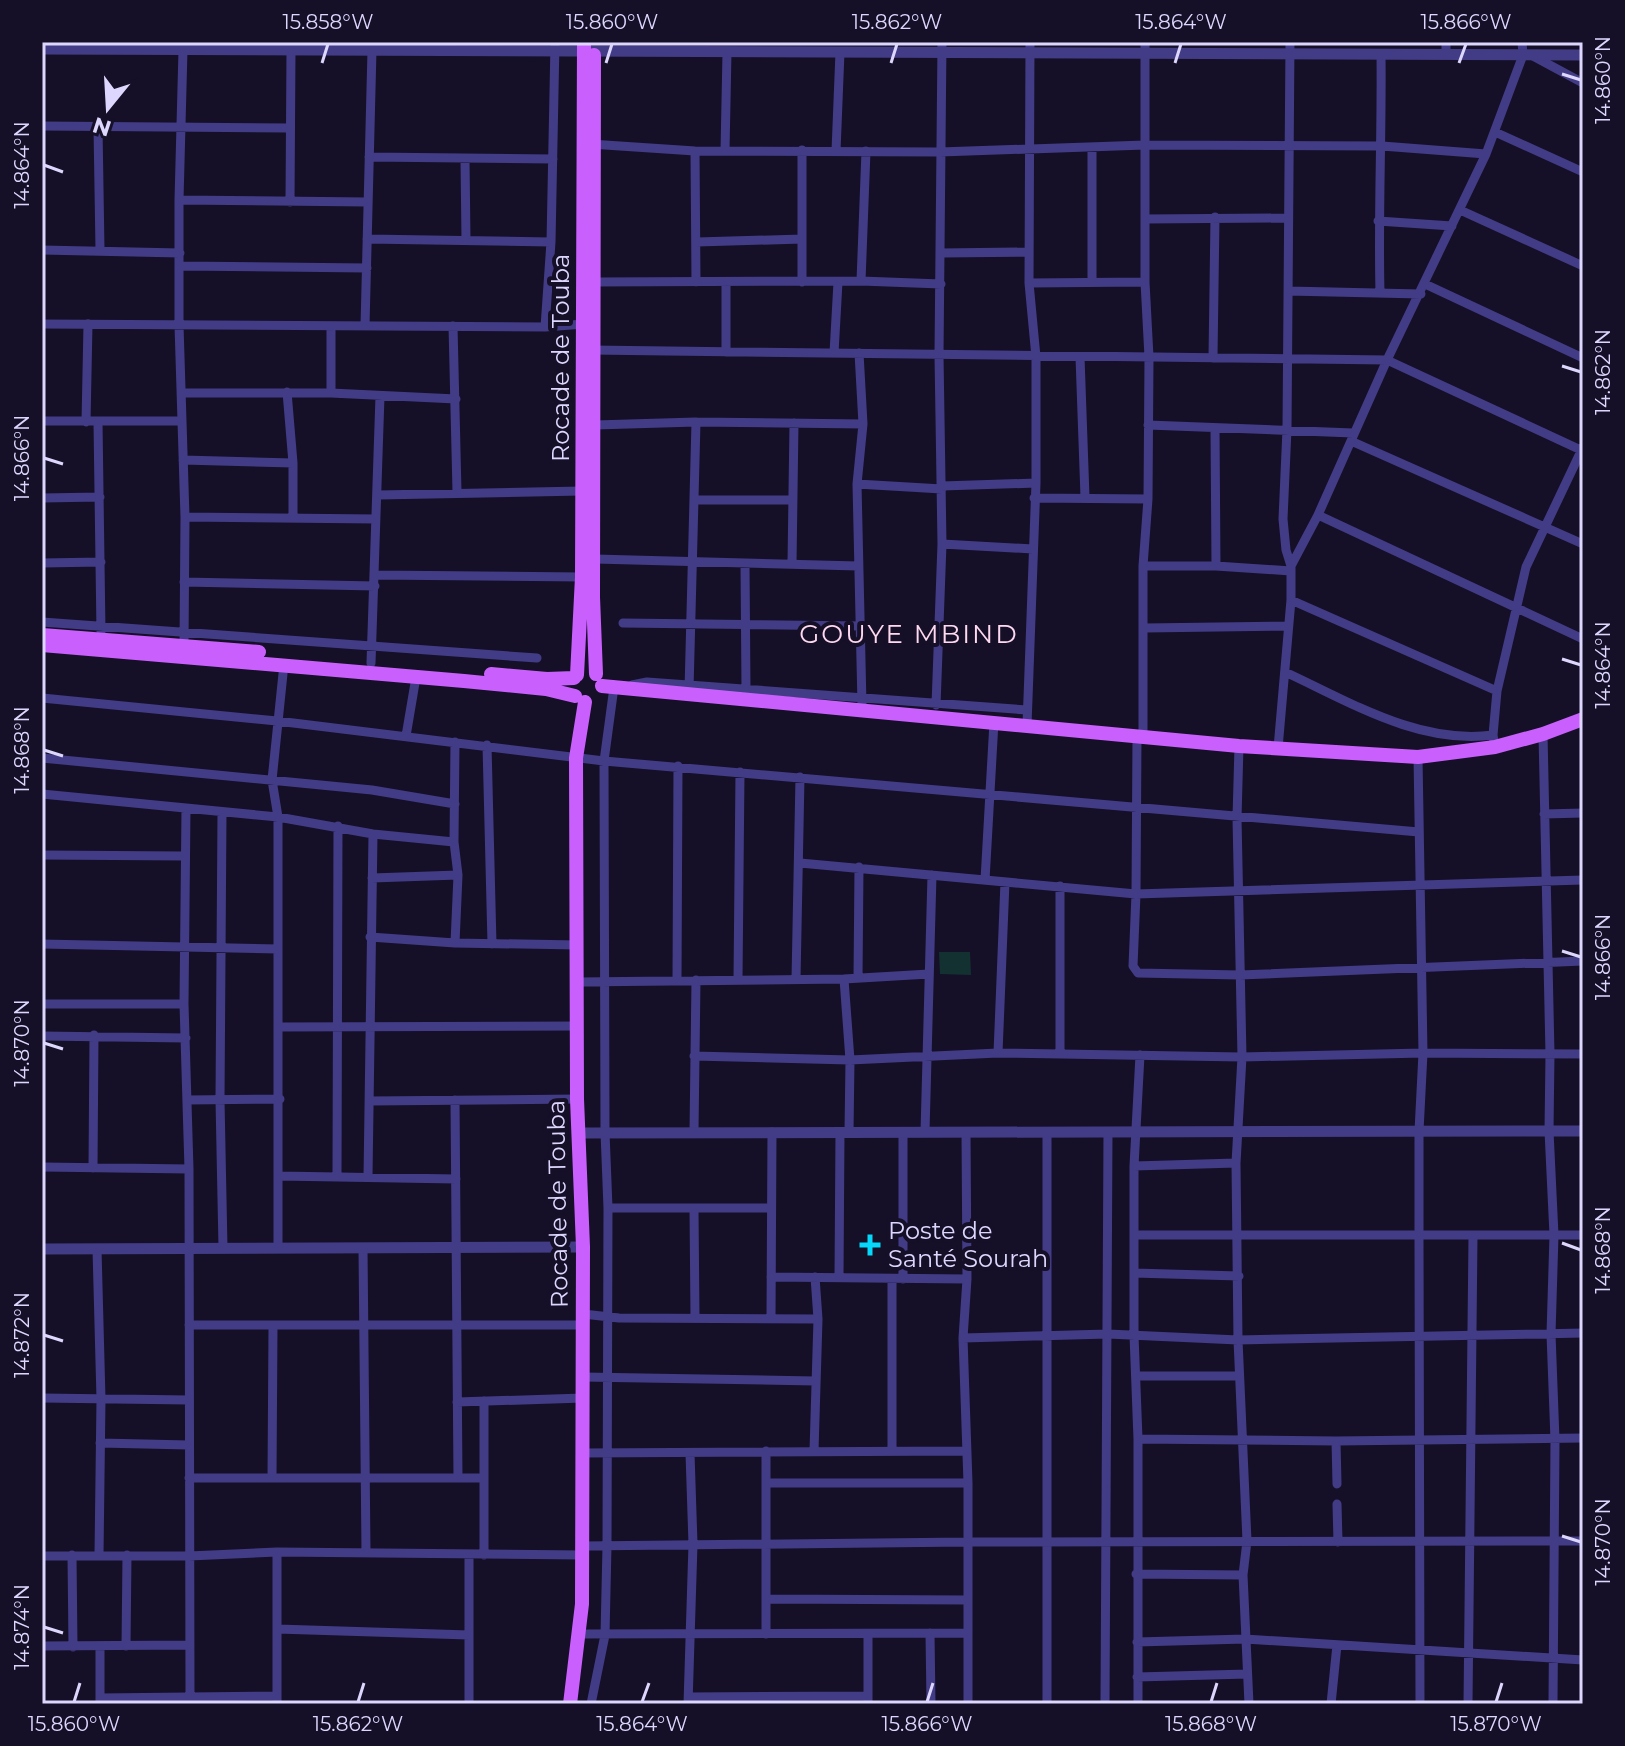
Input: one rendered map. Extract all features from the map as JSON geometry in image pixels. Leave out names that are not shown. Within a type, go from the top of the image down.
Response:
[{"type":"main road","name":"Rocade de Touba","points":[[589,46],[584,324],[595,425],[593,606],[609,684]]},
{"type":"main road","name":"Rocade de Touba","points":[[576,676],[582,577],[582,491],[595,282],[589,144]]},
{"type":"main road","points":[[42,635],[101,633],[184,639],[371,663],[547,679],[576,676],[588,671],[609,684],[862,704],[994,722],[1027,717],[1140,736],[1239,746],[1418,757],[1543,734],[1583,719]]},
{"type":"main road","points":[[42,645],[546,689],[580,699],[597,699],[609,684]]},
{"type":"main road","points":[[576,676],[572,687],[580,699]]},
{"type":"main road","name":"Rocade de Touba","points":[[570,1704],[582,1604],[583,1550],[583,1247],[577,1099],[576,758],[580,699]]},
{"type":"street","points":[[42,49],[177,47],[372,50],[391,46],[589,46],[727,52],[759,47],[840,52],[867,47],[1030,47],[1290,48],[1381,54],[1446,48],[1583,55]]},
{"type":"street","points":[[545,327],[551,242],[555,46]]},
{"type":"street","points":[[177,47],[181,266],[179,325],[185,517],[184,639],[537,658]]},
{"type":"street","points":[[936,705],[942,544],[939,355],[942,47]]},
{"type":"street","points":[[696,422],[689,691],[746,690],[862,704],[936,705],[1027,717],[1036,483],[1036,357],[1029,283],[1030,47]]},
{"type":"street","points":[[1145,48],[1148,499],[1143,566],[1145,628],[1136,807],[1133,966],[1138,973],[1240,975],[1583,961]]},
{"type":"street","points":[[1278,748],[1291,600],[1291,568],[1283,528],[1287,429],[1290,48]]},
{"type":"street","points":[[290,202],[291,50]]},
{"type":"street","points":[[365,326],[372,50]]},
{"type":"street","points":[[1525,50],[1583,83]]},
{"type":"street","points":[[1291,568],[1486,154],[1525,50]]},
{"type":"street","points":[[725,151],[727,52]]},
{"type":"street","points":[[836,151],[840,52]]},
{"type":"street","points":[[1380,293],[1381,54]]},
{"type":"street","points":[[42,126],[290,128]]},
{"type":"street","points":[[98,127],[100,250]]},
{"type":"street","points":[[1495,132],[1583,172]]},
{"type":"street","points":[[589,144],[695,151],[940,152],[1145,145],[1382,146],[1486,154]]},
{"type":"street","points":[[1092,149],[1092,282]]},
{"type":"street","points":[[802,150],[802,282]]},
{"type":"street","points":[[695,151],[696,282]]},
{"type":"street","points":[[861,281],[866,151]]},
{"type":"street","points":[[369,157],[553,159]]},
{"type":"street","points":[[465,160],[466,240]]},
{"type":"street","points":[[179,200],[367,202]]},
{"type":"street","points":[[1460,210],[1583,266]]},
{"type":"street","points":[[1213,358],[1215,217]]},
{"type":"street","points":[[1146,219],[1288,218]]},
{"type":"street","points":[[1378,221],[1452,226]]},
{"type":"street","points":[[367,239],[551,242]]},
{"type":"street","points":[[697,242],[802,239]]},
{"type":"street","points":[[42,250],[180,253]]},
{"type":"street","points":[[941,253],[1029,252]]},
{"type":"street","points":[[181,266],[367,268]]},
{"type":"street","points":[[595,282],[861,281],[941,284]]},
{"type":"street","points":[[834,353],[838,282]]},
{"type":"street","points":[[1029,283],[1145,282]]},
{"type":"street","points":[[726,283],[726,352]]},
{"type":"street","points":[[1288,291],[1380,293],[1423,289],[1583,358]]},
{"type":"street","points":[[42,324],[545,327],[584,324]]},
{"type":"street","points":[[86,422],[88,324]]},
{"type":"street","points":[[331,326],[331,393]]},
{"type":"street","points":[[453,326],[457,492]]},
{"type":"street","points":[[589,350],[1387,360],[1583,450],[1526,567],[1497,691],[1494,741],[1393,723],[1285,672]]},
{"type":"street","points":[[859,353],[863,424],[857,484],[862,704]]},
{"type":"street","points":[[1080,357],[1085,497]]},
{"type":"street","points":[[181,393],[287,392],[456,399]]},
{"type":"street","points":[[287,392],[293,463],[293,518]]},
{"type":"street","points":[[371,663],[380,396]]},
{"type":"street","points":[[42,421],[182,421]]},
{"type":"street","points":[[42,622],[101,633],[98,422]]},
{"type":"street","points":[[595,425],[696,422],[863,424]]},
{"type":"street","points":[[792,564],[794,423]]},
{"type":"street","points":[[1148,425],[1287,429],[1352,437],[1583,544]]},
{"type":"street","points":[[1215,428],[1216,566]]},
{"type":"street","points":[[183,460],[293,463]]},
{"type":"street","points":[[857,484],[942,488],[1036,483]]},
{"type":"street","points":[[378,495],[582,491]]},
{"type":"street","points":[[42,498],[100,497]]},
{"type":"street","points":[[1034,498],[1148,499]]},
{"type":"street","points":[[696,500],[793,500]]},
{"type":"street","points":[[1318,515],[1583,639]]},
{"type":"street","points":[[185,517],[376,519]]},
{"type":"street","points":[[942,544],[1033,549]]},
{"type":"street","points":[[595,559],[858,566]]},
{"type":"street","points":[[42,563],[101,562]]},
{"type":"street","points":[[745,564],[746,690]]},
{"type":"street","points":[[1143,566],[1291,568]]},
{"type":"street","points":[[184,582],[582,577]]},
{"type":"street","points":[[1291,600],[1497,691]]},
{"type":"street","points":[[623,623],[861,626]]},
{"type":"street","points":[[1145,628],[1288,626]]},
{"type":"street","points":[[278,1248],[278,817],[272,780],[284,664]]},
{"type":"street","points":[[406,736],[416,677]]},
{"type":"street","points":[[591,1704],[605,1635],[607,1546],[604,761],[609,684]]},
{"type":"street","points":[[42,698],[277,721],[604,761],[1419,832]]},
{"type":"street","points":[[985,880],[994,722]]},
{"type":"street","points":[[1543,734],[1549,1131],[1554,1235],[1551,1334],[1555,1440],[1553,1704]]},
{"type":"street","points":[[455,742],[454,842],[458,875],[455,943]]},
{"type":"street","points":[[487,745],[492,944]]},
{"type":"street","points":[[1239,746],[1237,818],[1242,1057],[1236,1163],[1239,1376],[1247,1541],[1243,1575],[1249,1704]]},
{"type":"street","points":[[1418,757],[1423,1053],[1419,1131],[1420,1704]]},
{"type":"street","points":[[42,758],[372,790],[455,804]]},
{"type":"street","points":[[677,980],[678,766]]},
{"type":"street","points":[[738,979],[740,772]]},
{"type":"street","points":[[796,979],[800,777]]},
{"type":"street","points":[[42,794],[278,817],[373,834],[454,842]]},
{"type":"street","points":[[186,808],[184,1004],[189,1169],[190,1696]]},
{"type":"street","points":[[222,813],[220,1100],[223,1248]]},
{"type":"street","points":[[1544,814],[1583,813]]},
{"type":"street","points":[[337,1177],[338,826]]},
{"type":"street","points":[[368,1177],[373,834]]},
{"type":"street","points":[[42,855],[184,856]]},
{"type":"street","points":[[800,863],[1136,894],[1583,880]]},
{"type":"street","points":[[858,978],[859,867]]},
{"type":"street","points":[[372,878],[458,875]]},
{"type":"street","points":[[925,1132],[932,875]]},
{"type":"street","points":[[998,1053],[1005,882]]},
{"type":"street","points":[[1060,886],[1060,1054]]},
{"type":"street","points":[[370,937],[455,943],[578,945]]},
{"type":"street","points":[[42,944],[278,949]]},
{"type":"street","points":[[578,982],[844,979],[929,974]]},
{"type":"street","points":[[839,1277],[850,1060],[844,979]]},
{"type":"street","points":[[694,1132],[696,980]]},
{"type":"street","points":[[42,1004],[184,1004]]},
{"type":"street","points":[[278,1027],[578,1026]]},
{"type":"street","points":[[93,1168],[94,1035]]},
{"type":"street","points":[[42,1036],[186,1038]]},
{"type":"street","points":[[694,1056],[850,1060],[998,1053],[1242,1057],[1423,1053],[1583,1054]]},
{"type":"street","points":[[1138,1704],[1134,1166],[1140,1055]]},
{"type":"street","points":[[187,1100],[280,1099]]},
{"type":"street","points":[[370,1101],[577,1099]]},
{"type":"street","points":[[455,1100],[458,1478]]},
{"type":"street","points":[[578,1133],[1583,1131]]},
{"type":"street","points":[[771,1318],[772,1132]]},
{"type":"street","points":[[892,1451],[903,1132]]},
{"type":"street","points":[[966,1132],[967,1279],[963,1338],[968,1483],[968,1704]]},
{"type":"street","points":[[1047,1132],[1047,1704]]},
{"type":"street","points":[[1105,1704],[1108,1132]]},
{"type":"street","points":[[1134,1166],[1236,1163]]},
{"type":"street","points":[[42,1167],[189,1169]]},
{"type":"street","points":[[279,1176],[456,1179]]},
{"type":"street","points":[[608,1208],[771,1208]]},
{"type":"street","points":[[694,1209],[695,1317]]},
{"type":"street","points":[[1136,1235],[1583,1235]]},
{"type":"street","points":[[1468,1704],[1473,1236]]},
{"type":"street","points":[[42,1249],[583,1247]]},
{"type":"street","points":[[363,1248],[366,1552]]},
{"type":"street","points":[[97,1249],[101,1399],[99,1555]]},
{"type":"street","points":[[1134,1273],[1239,1276]]},
{"type":"street","points":[[771,1277],[967,1279]]},
{"type":"street","points":[[814,1451],[818,1319],[815,1277]]},
{"type":"street","points":[[189,1325],[457,1325],[608,1317],[818,1319]]},
{"type":"street","points":[[272,1478],[273,1326]]},
{"type":"street","points":[[963,1338],[1108,1334],[1238,1340],[1583,1333]]},
{"type":"street","points":[[1136,1376],[1239,1376]]},
{"type":"street","points":[[583,1377],[815,1381]]},
{"type":"street","points":[[42,1398],[189,1400]]},
{"type":"street","points":[[457,1402],[583,1398]]},
{"type":"street","points":[[484,1401],[484,1555]]},
{"type":"street","points":[[1138,1439],[1336,1441],[1583,1438]]},
{"type":"street","points":[[1336,1441],[1337,1484]]},
{"type":"street","points":[[100,1443],[189,1445]]},
{"type":"street","points":[[766,1451],[766,1634]]},
{"type":"street","points":[[583,1453],[967,1451]]},
{"type":"street","points":[[690,1453],[693,1544],[688,1701],[868,1700],[868,1634]]},
{"type":"street","points":[[189,1478],[484,1478]]},
{"type":"street","points":[[766,1483],[968,1483]]},
{"type":"street","points":[[1337,1504],[1338,1542]]},
{"type":"street","points":[[42,1556],[189,1556],[277,1552],[484,1555],[607,1546],[767,1543],[1583,1541]]},
{"type":"street","points":[[100,1647],[100,1701],[190,1696],[277,1700],[277,1552]]},
{"type":"street","points":[[72,1555],[73,1647]]},
{"type":"street","points":[[126,1646],[127,1555]]},
{"type":"street","points":[[469,1555],[469,1704]]},
{"type":"street","points":[[1136,1574],[1243,1575]]},
{"type":"street","points":[[766,1599],[967,1600]]},
{"type":"street","points":[[277,1629],[469,1635]]},
{"type":"street","points":[[930,1633],[931,1704]]},
{"type":"street","points":[[579,1634],[967,1633]]},
{"type":"street","points":[[1137,1642],[1245,1639],[1583,1660]]},
{"type":"street","points":[[42,1646],[190,1645]]},
{"type":"street","points":[[1331,1704],[1337,1645]]},
{"type":"street","points":[[1137,1677],[1247,1674]]},
{"type":"green space","points":[[939,952],[970,952],[971,975],[940,974]]},
{"type":"place","name":"Poste de Santé Sourah","points":[[870,1245]]},
{"type":"district","name":"GOUYE MBIND","points":[[909,634]]}]
